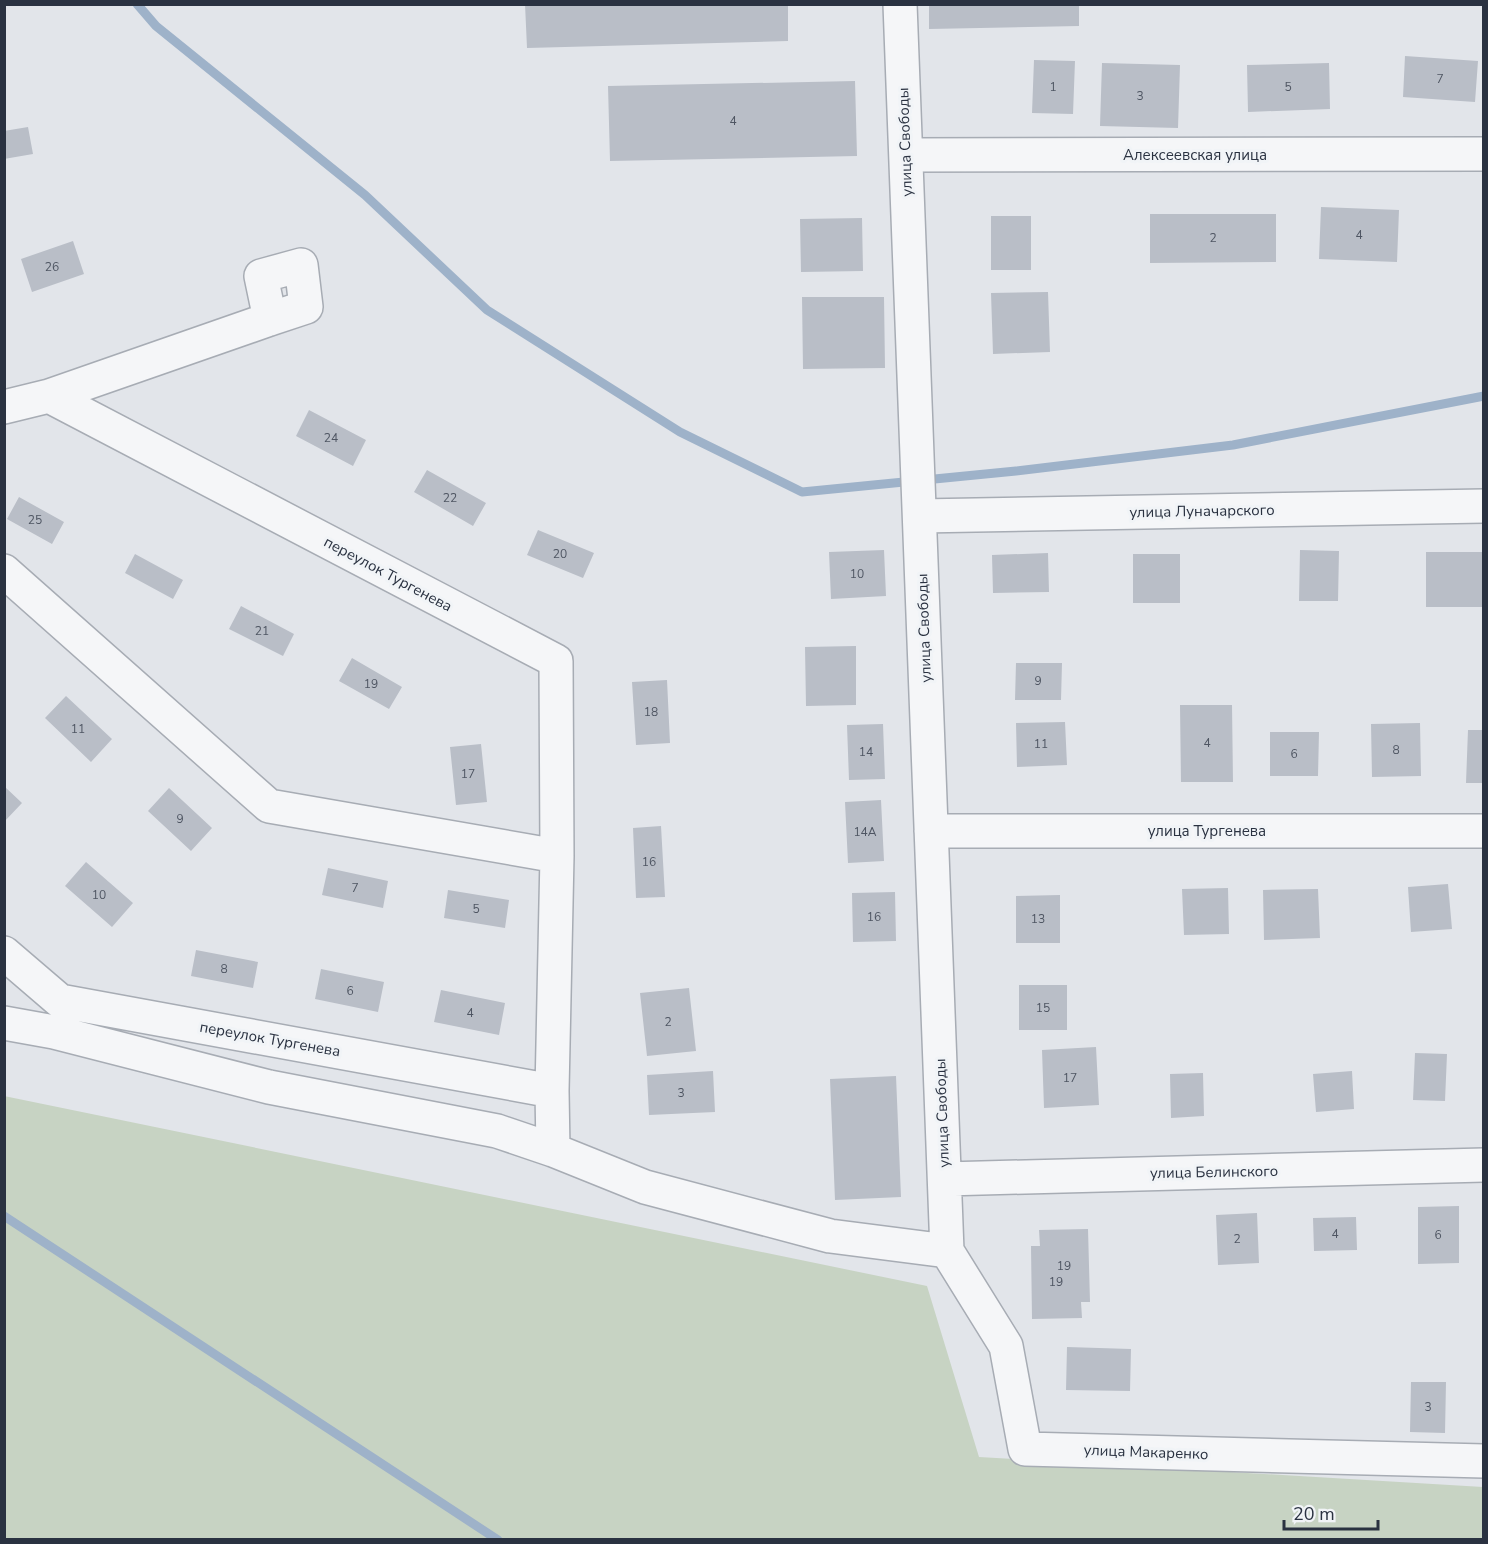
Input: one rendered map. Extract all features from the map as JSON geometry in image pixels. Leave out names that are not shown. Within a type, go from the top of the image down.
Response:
[{"type":"street","name":"улица Свободы","points":[[900,4],[947,1251]]},
{"type":"street","name":"Алексеевская улица","points":[[906,155],[1484,154]]},
{"type":"street","points":[[4,407],[49,396],[270,319]]},
{"type":"street","name":"переулок Тургенева","points":[[49,396],[556,661],[557,856],[552,1091],[553,1150]]},
{"type":"street","name":"улица Луначарского","points":[[920,516],[1484,506]]},
{"type":"street","points":[[4,570],[269,806],[557,856]]},
{"type":"street","name":"улица Тургенева","points":[[932,831],[1484,831]]},
{"type":"street","points":[[4,953],[57,1016]]},
{"type":"street","points":[[4,1023],[57,1016],[269,1087],[497,1131],[553,1150],[645,1187],[830,1236],[947,1251]]},
{"type":"street","name":"переулок Тургенева","points":[[57,1016],[552,1091]]},
{"type":"street","name":"улица Белинского","points":[[945,1179],[1484,1166]]},
{"type":"street","name":"улица Макаренко","points":[[947,1251],[1006,1346],[1024,1449],[1484,1461]]},
{"type":"green space","points":[[4,1096],[927,1286],[979,1457],[1483,1487],[1483,1539],[5,1539]]},
{"type":"building","points":[[525,4],[788,4],[788,41],[527,48]]},
{"type":"building","points":[[929,4],[1079,4],[1079,26],[929,29]]},
{"type":"building","points":[[1405,56],[1478,61],[1475,102],[1403,97]]},
{"type":"building","points":[[1034,60],[1075,61],[1073,114],[1032,113]]},
{"type":"building","points":[[1102,63],[1180,65],[1178,128],[1100,126]]},
{"type":"building","points":[[1329,63],[1330,109],[1248,112],[1247,65]]},
{"type":"building","points":[[855,81],[857,156],[610,161],[608,86]]},
{"type":"building","points":[[28,127],[33,154],[4,159],[4,131]]},
{"type":"building","points":[[1321,207],[1399,210],[1397,262],[1319,259]]},
{"type":"building","points":[[1150,214],[1276,214],[1276,262],[1150,263]]},
{"type":"building","points":[[991,216],[1031,216],[1031,270],[991,270]]},
{"type":"building","points":[[862,218],[863,271],[801,272],[800,219]]},
{"type":"building","points":[[73,241],[84,274],[32,292],[21,259]]},
{"type":"building","points":[[1048,292],[1050,352],[993,354],[991,293]]},
{"type":"building","points":[[802,297],[884,297],[885,368],[803,369]]},
{"type":"building","points":[[309,410],[366,440],[353,466],[296,436]]},
{"type":"building","points":[[427,470],[486,503],[473,526],[414,492]]},
{"type":"building","points":[[19,497],[64,522],[52,544],[7,519]]},
{"type":"building","points":[[538,530],[594,553],[583,578],[527,555]]},
{"type":"building","points":[[884,550],[886,596],[831,599],[829,552]]},
{"type":"building","points":[[1300,550],[1339,551],[1338,601],[1299,601]]},
{"type":"building","points":[[1426,552],[1484,552],[1484,607],[1426,607]]},
{"type":"building","points":[[1048,553],[1049,592],[993,593],[992,555]]},
{"type":"building","points":[[135,554],[183,580],[173,599],[125,573]]},
{"type":"building","points":[[1133,554],[1180,554],[1180,603],[1133,603]]},
{"type":"building","points":[[241,606],[294,634],[283,656],[229,629]]},
{"type":"building","points":[[856,646],[856,705],[806,706],[805,647]]},
{"type":"building","points":[[352,658],[402,687],[389,709],[339,681]]},
{"type":"building","points":[[1016,663],[1062,663],[1061,700],[1015,700]]},
{"type":"building","points":[[667,680],[670,743],[636,745],[632,682]]},
{"type":"building","points":[[66,696],[112,739],[91,762],[45,718]]},
{"type":"building","points":[[1180,705],[1232,705],[1233,782],[1181,782]]},
{"type":"building","points":[[1065,722],[1067,765],[1017,767],[1016,723]]},
{"type":"building","points":[[1420,723],[1421,776],[1372,777],[1371,724]]},
{"type":"building","points":[[883,724],[885,779],[849,780],[847,725]]},
{"type":"building","points":[[1468,730],[1484,730],[1484,783],[1466,783]]},
{"type":"building","points":[[1270,732],[1319,732],[1318,776],[1270,776]]},
{"type":"building","points":[[481,744],[487,802],[456,805],[450,747]]},
{"type":"building","points":[[4,786],[22,803],[4,822]]},
{"type":"building","points":[[169,788],[212,828],[191,851],[148,811]]},
{"type":"building","points":[[881,800],[884,861],[848,863],[845,802]]},
{"type":"building","points":[[661,826],[665,897],[636,898],[633,828]]},
{"type":"building","points":[[86,862],[133,903],[112,927],[65,886]]},
{"type":"building","points":[[328,868],[388,881],[383,908],[322,895]]},
{"type":"building","points":[[1448,884],[1452,929],[1411,932],[1408,887]]},
{"type":"building","points":[[1228,888],[1229,934],[1184,935],[1182,889]]},
{"type":"building","points":[[1318,889],[1320,938],[1264,940],[1263,890]]},
{"type":"building","points":[[448,890],[509,900],[505,928],[444,918]]},
{"type":"building","points":[[895,892],[896,941],[853,942],[852,893]]},
{"type":"building","points":[[1060,895],[1060,943],[1016,943],[1016,896]]},
{"type":"building","points":[[196,950],[258,962],[253,988],[191,976]]},
{"type":"building","points":[[321,969],[384,982],[378,1012],[315,999]]},
{"type":"building","points":[[1019,985],[1067,985],[1067,1030],[1019,1030]]},
{"type":"building","points":[[689,988],[696,1051],[647,1056],[640,993]]},
{"type":"building","points":[[441,990],[505,1003],[499,1035],[434,1022]]},
{"type":"building","points":[[1096,1047],[1099,1105],[1044,1108],[1042,1050]]},
{"type":"building","points":[[1415,1053],[1447,1054],[1445,1101],[1413,1100]]},
{"type":"building","points":[[713,1071],[715,1112],[649,1115],[647,1075]]},
{"type":"building","points":[[1352,1071],[1354,1109],[1316,1112],[1313,1074]]},
{"type":"building","points":[[1203,1073],[1204,1116],[1171,1118],[1170,1074]]},
{"type":"building","points":[[896,1076],[901,1197],[835,1200],[830,1079]]},
{"type":"building","points":[[1459,1206],[1459,1263],[1418,1264],[1418,1207]]},
{"type":"building","points":[[1257,1213],[1259,1263],[1218,1265],[1216,1215]]},
{"type":"building","points":[[1356,1217],[1357,1250],[1314,1251],[1313,1218]]},
{"type":"building","points":[[1088,1229],[1090,1302],[1081,1302],[1082,1318],[1032,1319],[1031,1246],[1040,1246],[1039,1230]]},
{"type":"building","points":[[1067,1347],[1131,1349],[1130,1391],[1066,1390]]},
{"type":"building","points":[[1411,1382],[1446,1382],[1445,1433],[1410,1432]]},
{"type":"waterway","points":[[137,4],[156,26],[365,195],[487,310],[680,432],[802,492],[1016,471],[1233,445],[1484,396]]},
{"type":"waterway","points":[[4,1216],[498,1540]]}]
